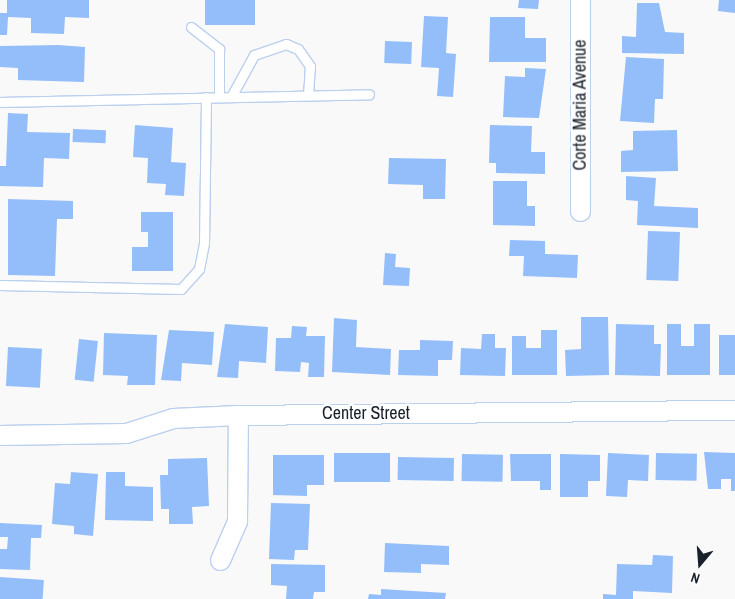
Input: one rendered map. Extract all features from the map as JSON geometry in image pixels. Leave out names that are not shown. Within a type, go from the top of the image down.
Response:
[{"type":"street","name":"Corte Maria Avenue","points":[[580,0],[580,211]]},
{"type":"street","name":"Center Street","points":[[0,435],[126,434],[173,418],[238,415],[735,410]]},
{"type":"street","points":[[220,560],[237,521],[238,415]]},
{"type":"lane","points":[[191,27],[220,49],[219,97]]},
{"type":"lane","points":[[231,97],[254,55],[286,44],[298,49],[310,66],[308,95]]},
{"type":"lane","points":[[0,102],[369,94]]},
{"type":"lane","points":[[0,285],[181,289],[199,269],[204,243],[206,97]]},
{"type":"building","points":[[7,0],[89,0],[89,18],[65,17],[64,34],[31,33],[31,18],[8,17],[7,35],[0,35],[0,13],[7,13]]},
{"type":"building","points":[[205,0],[255,0],[255,25],[205,25]]},
{"type":"building","points":[[519,0],[539,0],[538,9],[518,8]]},
{"type":"building","points":[[719,0],[735,0],[735,13],[718,11]]},
{"type":"building","points":[[637,3],[659,3],[665,32],[684,33],[684,54],[622,53],[622,36],[636,37]]},
{"type":"building","points":[[424,16],[448,17],[446,53],[456,54],[453,97],[437,96],[439,68],[421,67]]},
{"type":"building","points":[[490,17],[525,17],[525,38],[546,38],[546,62],[489,62]]},
{"type":"building","points":[[385,41],[412,42],[411,64],[384,63]]},
{"type":"building","points":[[58,45],[85,47],[84,82],[18,80],[18,68],[0,67],[0,46]]},
{"type":"building","points":[[626,57],[664,59],[663,99],[655,99],[654,123],[620,121]]},
{"type":"building","points":[[525,68],[546,69],[539,118],[503,117],[505,76],[525,77]]},
{"type":"building","points":[[8,113],[28,114],[27,132],[70,133],[69,159],[44,158],[43,187],[0,186],[0,166],[6,166]]},
{"type":"building","points":[[135,125],[173,128],[171,162],[186,163],[184,196],[165,195],[166,184],[147,183],[148,158],[133,157]]},
{"type":"building","points":[[490,125],[532,126],[531,152],[545,152],[545,174],[496,173],[496,163],[489,163]]},
{"type":"building","points":[[73,129],[106,130],[106,143],[73,142]]},
{"type":"building","points":[[677,130],[678,171],[621,172],[621,151],[633,150],[633,131]]},
{"type":"building","points":[[389,158],[446,159],[445,199],[423,199],[423,185],[388,184]]},
{"type":"building","points":[[626,176],[656,178],[654,206],[698,208],[698,228],[637,225],[638,201],[626,200]]},
{"type":"building","points":[[493,181],[527,181],[527,206],[535,206],[535,226],[493,225]]},
{"type":"building","points":[[8,199],[73,201],[73,219],[57,219],[55,276],[8,275]]},
{"type":"building","points":[[141,212],[173,212],[173,271],[132,271],[132,247],[148,247],[148,232],[141,232]]},
{"type":"building","points":[[648,231],[680,232],[678,281],[646,280]]},
{"type":"building","points":[[510,240],[545,241],[545,254],[578,255],[577,278],[523,276],[524,256],[509,256]]},
{"type":"building","points":[[385,253],[396,254],[395,267],[410,268],[409,286],[383,285]]},
{"type":"building","points":[[581,317],[608,317],[609,375],[566,376],[565,350],[581,349]]},
{"type":"building","points":[[334,318],[357,320],[356,347],[391,349],[390,375],[332,372]]},
{"type":"building","points":[[225,324],[268,327],[266,363],[239,361],[238,378],[217,377]]},
{"type":"building","points":[[616,324],[654,325],[654,344],[661,344],[660,376],[615,375]]},
{"type":"building","points":[[667,324],[681,324],[681,346],[694,346],[694,324],[710,324],[710,375],[667,375]]},
{"type":"building","points":[[292,326],[307,327],[306,336],[325,336],[324,377],[308,377],[309,363],[301,362],[300,372],[275,371],[276,338],[291,338]]},
{"type":"building","points":[[169,330],[214,332],[212,365],[182,363],[181,381],[161,380]]},
{"type":"building","points":[[541,330],[557,330],[557,375],[512,375],[512,336],[526,336],[526,348],[541,348]]},
{"type":"building","points":[[104,333],[157,335],[155,385],[127,385],[128,376],[103,375]]},
{"type":"building","points":[[482,334],[495,334],[495,348],[506,348],[505,376],[460,375],[461,348],[481,349]]},
{"type":"building","points":[[719,335],[735,335],[735,375],[719,375]]},
{"type":"building","points":[[79,339],[98,341],[94,382],[75,380]]},
{"type":"building","points":[[420,340],[453,341],[452,360],[438,360],[438,376],[398,375],[399,350],[420,350]]},
{"type":"building","points":[[8,347],[42,349],[40,388],[6,386]]},
{"type":"building","points":[[704,452],[735,453],[735,491],[731,491],[731,479],[721,479],[721,489],[708,489]]},
{"type":"building","points":[[334,453],[390,453],[390,482],[334,482]]},
{"type":"building","points":[[608,453],[649,455],[648,481],[628,480],[627,497],[606,496]]},
{"type":"building","points":[[656,453],[697,454],[697,481],[656,480]]},
{"type":"building","points":[[462,454],[503,455],[503,482],[462,481]]},
{"type":"building","points":[[510,454],[551,454],[551,490],[540,490],[540,481],[511,481]]},
{"type":"building","points":[[560,454],[600,455],[600,481],[588,481],[588,497],[560,497]]},
{"type":"building","points":[[273,455],[324,455],[324,485],[307,485],[307,496],[273,495]]},
{"type":"building","points":[[398,457],[454,458],[454,481],[398,480]]},
{"type":"building","points":[[207,458],[209,506],[192,507],[193,524],[169,524],[169,509],[161,509],[160,475],[168,475],[168,459]]},
{"type":"building","points":[[71,472],[98,474],[93,536],[74,534],[74,526],[52,524],[55,483],[70,484]]},
{"type":"building","points":[[106,472],[125,472],[125,486],[153,487],[153,521],[105,520]]},
{"type":"building","points":[[271,503],[310,504],[308,550],[295,550],[294,560],[269,559]]},
{"type":"building","points":[[0,523],[42,525],[41,538],[31,538],[30,570],[0,569],[0,549],[7,549],[8,537],[0,537]]},
{"type":"building","points":[[385,543],[449,546],[449,565],[421,564],[421,573],[384,572]]},
{"type":"building","points":[[653,555],[673,556],[672,593],[633,591],[633,599],[603,599],[603,594],[616,595],[617,564],[652,565]]},
{"type":"building","points":[[271,564],[325,565],[325,592],[314,592],[313,599],[286,599],[287,586],[271,585]]},
{"type":"building","points":[[0,577],[44,580],[43,599],[0,599]]},
{"type":"building","points":[[381,589],[446,593],[445,599],[368,599],[369,594],[381,595]]}]
